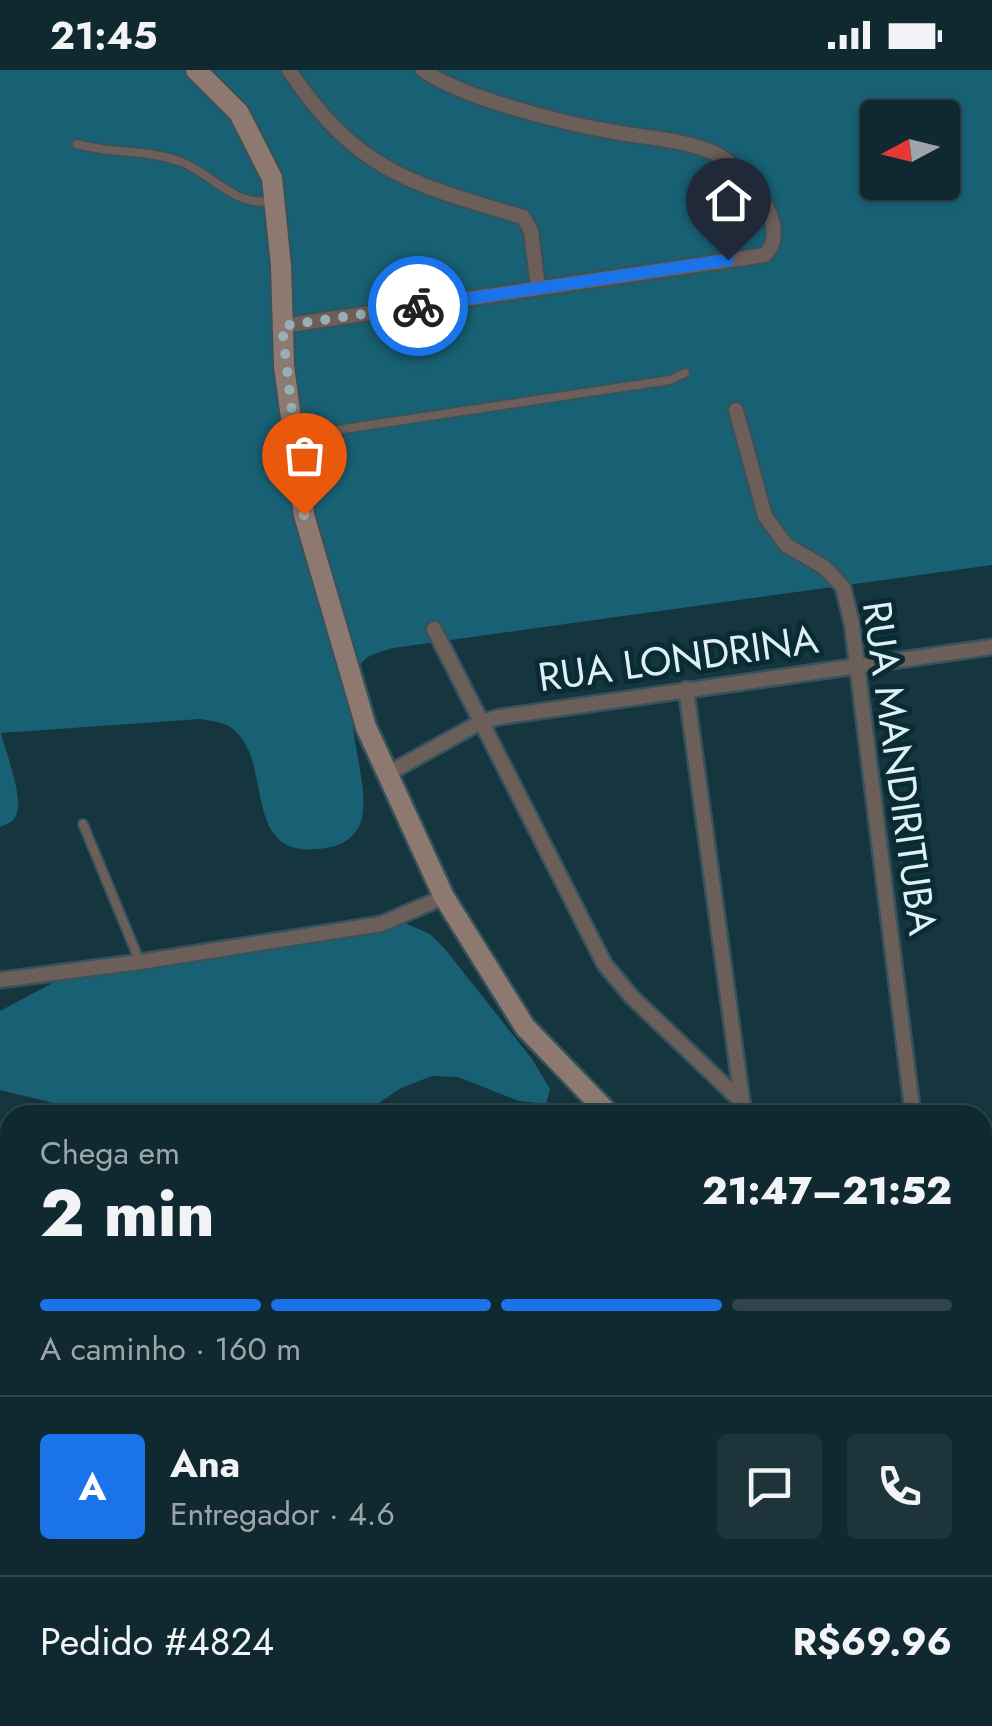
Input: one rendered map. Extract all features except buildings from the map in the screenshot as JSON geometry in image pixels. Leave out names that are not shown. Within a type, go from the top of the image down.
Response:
[{"type":"street","points":[[196,70],[239,113],[266,164],[276,201],[282,326],[304,515],[366,727],[444,897],[525,1027],[600,1105]]},
{"type":"street","points":[[288,70],[320,114],[378,165],[407,181],[523,217],[531,230],[538,287]]},
{"type":"street","points":[[282,326],[766,254],[776,237],[770,215],[752,183],[734,164],[710,151],[586,127],[477,95],[446,84],[423,70]]},
{"type":"street","name":"RUA MANDIRITUBA","points":[[736,410],[765,516],[786,545],[824,567],[843,588],[852,624],[912,1105]]},
{"type":"street","points":[[434,629],[605,964],[632,997],[740,1105]]},
{"type":"street","name":"RUA LONDRINA","points":[[387,774],[479,723],[499,717],[992,647]]},
{"type":"street","points":[[686,689],[743,1105]]},
{"type":"street","points":[[0,980],[381,924],[444,897]]},
{"type":"lane","points":[[76,144],[183,162],[248,201],[276,201]]},
{"type":"lane","points":[[293,436],[670,380],[684,373]]},
{"type":"lane","points":[[83,824],[140,962]]},
{"type":"shaded area","points":[[0,70],[992,70],[992,565],[393,648],[375,654],[360,665],[351,703],[363,815],[353,835],[334,846],[295,848],[279,840],[269,826],[255,770],[240,736],[227,725],[200,719],[1,733],[18,802],[14,819],[0,827]]},
{"type":"shaded area","points":[[407,924],[430,934],[445,949],[532,1059],[550,1089],[546,1104],[519,1101],[458,1077],[432,1076],[401,1088],[376,1105],[62,1105],[0,1090],[0,1011],[62,978],[368,925]]},
{"type":"way so far","points":[[304,515],[282,326],[418,306]]},
{"type":"route","points":[[418,306],[728,260]]}]
